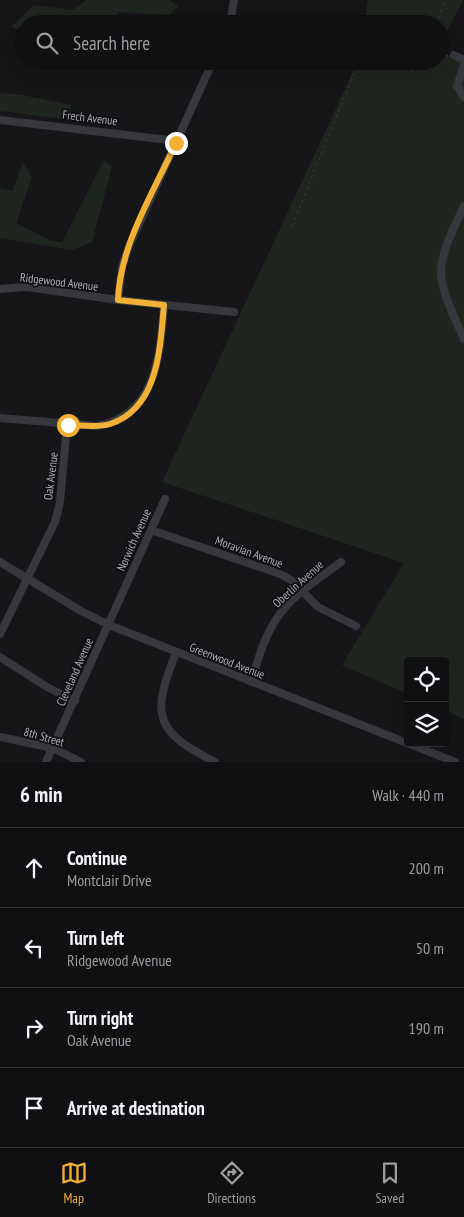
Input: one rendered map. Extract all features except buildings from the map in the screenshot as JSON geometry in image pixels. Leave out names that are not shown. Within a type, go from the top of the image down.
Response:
[{"type":"street","points":[[232,15],[234,0]]},
{"type":"street","points":[[454,55],[464,60]]},
{"type":"street","points":[[464,65],[457,86],[464,97]]},
{"type":"street","points":[[118,300],[122,266],[129,246],[209,70]]},
{"type":"street","name":"Frech Avenue","points":[[0,120],[177,141]]},
{"type":"street","points":[[464,206],[446,242],[440,268],[445,295],[464,339]]},
{"type":"street","name":"Ridgewood Avenue","points":[[0,289],[27,287],[118,300],[234,312]]},
{"type":"street","points":[[0,418],[97,426],[110,424],[127,415],[141,401],[152,381],[160,355],[164,305]]},
{"type":"street","name":"Oak Avenue","points":[[0,634],[52,530],[60,502],[68,425]]},
{"type":"street","name":"Norwich Avenue","points":[[123,591],[165,499]]},
{"type":"street","name":"Moravian Avenue","points":[[151,530],[280,574],[291,580],[318,607],[356,626]]},
{"type":"street","name":"Greenwood Avenue","points":[[0,562],[81,611],[109,625],[176,653],[404,741]]},
{"type":"street","name":"Oberlin Avenue","points":[[251,682],[258,657],[274,622],[302,592],[341,562]]},
{"type":"street","name":"Cleveland Avenue","points":[[46,762],[123,591]]},
{"type":"street","points":[[176,653],[160,700],[160,713],[165,726],[180,741],[215,762]]},
{"type":"street","points":[[0,657],[47,687],[75,701]]},
{"type":"street","name":"8th Street","points":[[0,736],[53,748],[81,762]]},
{"type":"street","name":"Greenwood Avenue","points":[[418,747],[449,761]]},
{"type":"path","points":[[439,15],[444,0]]},
{"type":"path","points":[[292,226],[307,194],[355,70]]},
{"type":"shaded area","points":[[86,0],[169,0],[179,6],[169,15],[119,12],[116,15],[24,15],[34,5],[72,10]]},
{"type":"shaded area","points":[[368,0],[463,0],[449,27],[449,15],[366,15]]},
{"type":"shaded area","points":[[449,55],[464,62],[464,719],[449,712],[449,657],[404,657],[404,692],[342,665],[404,563],[162,482],[354,70],[449,70]]},
{"type":"shaded area","points":[[0,93],[22,95],[71,105],[70,120],[0,111]]},
{"type":"shaded area","points":[[104,160],[112,167],[92,242],[72,250],[0,238],[0,188],[12,191],[23,162],[32,178],[16,223],[50,240],[62,242]]},
{"type":"route","points":[[68,425],[97,426],[110,424],[127,415],[141,401],[152,381],[160,355],[164,305],[118,300],[118,285],[129,246],[176,143]]}]
